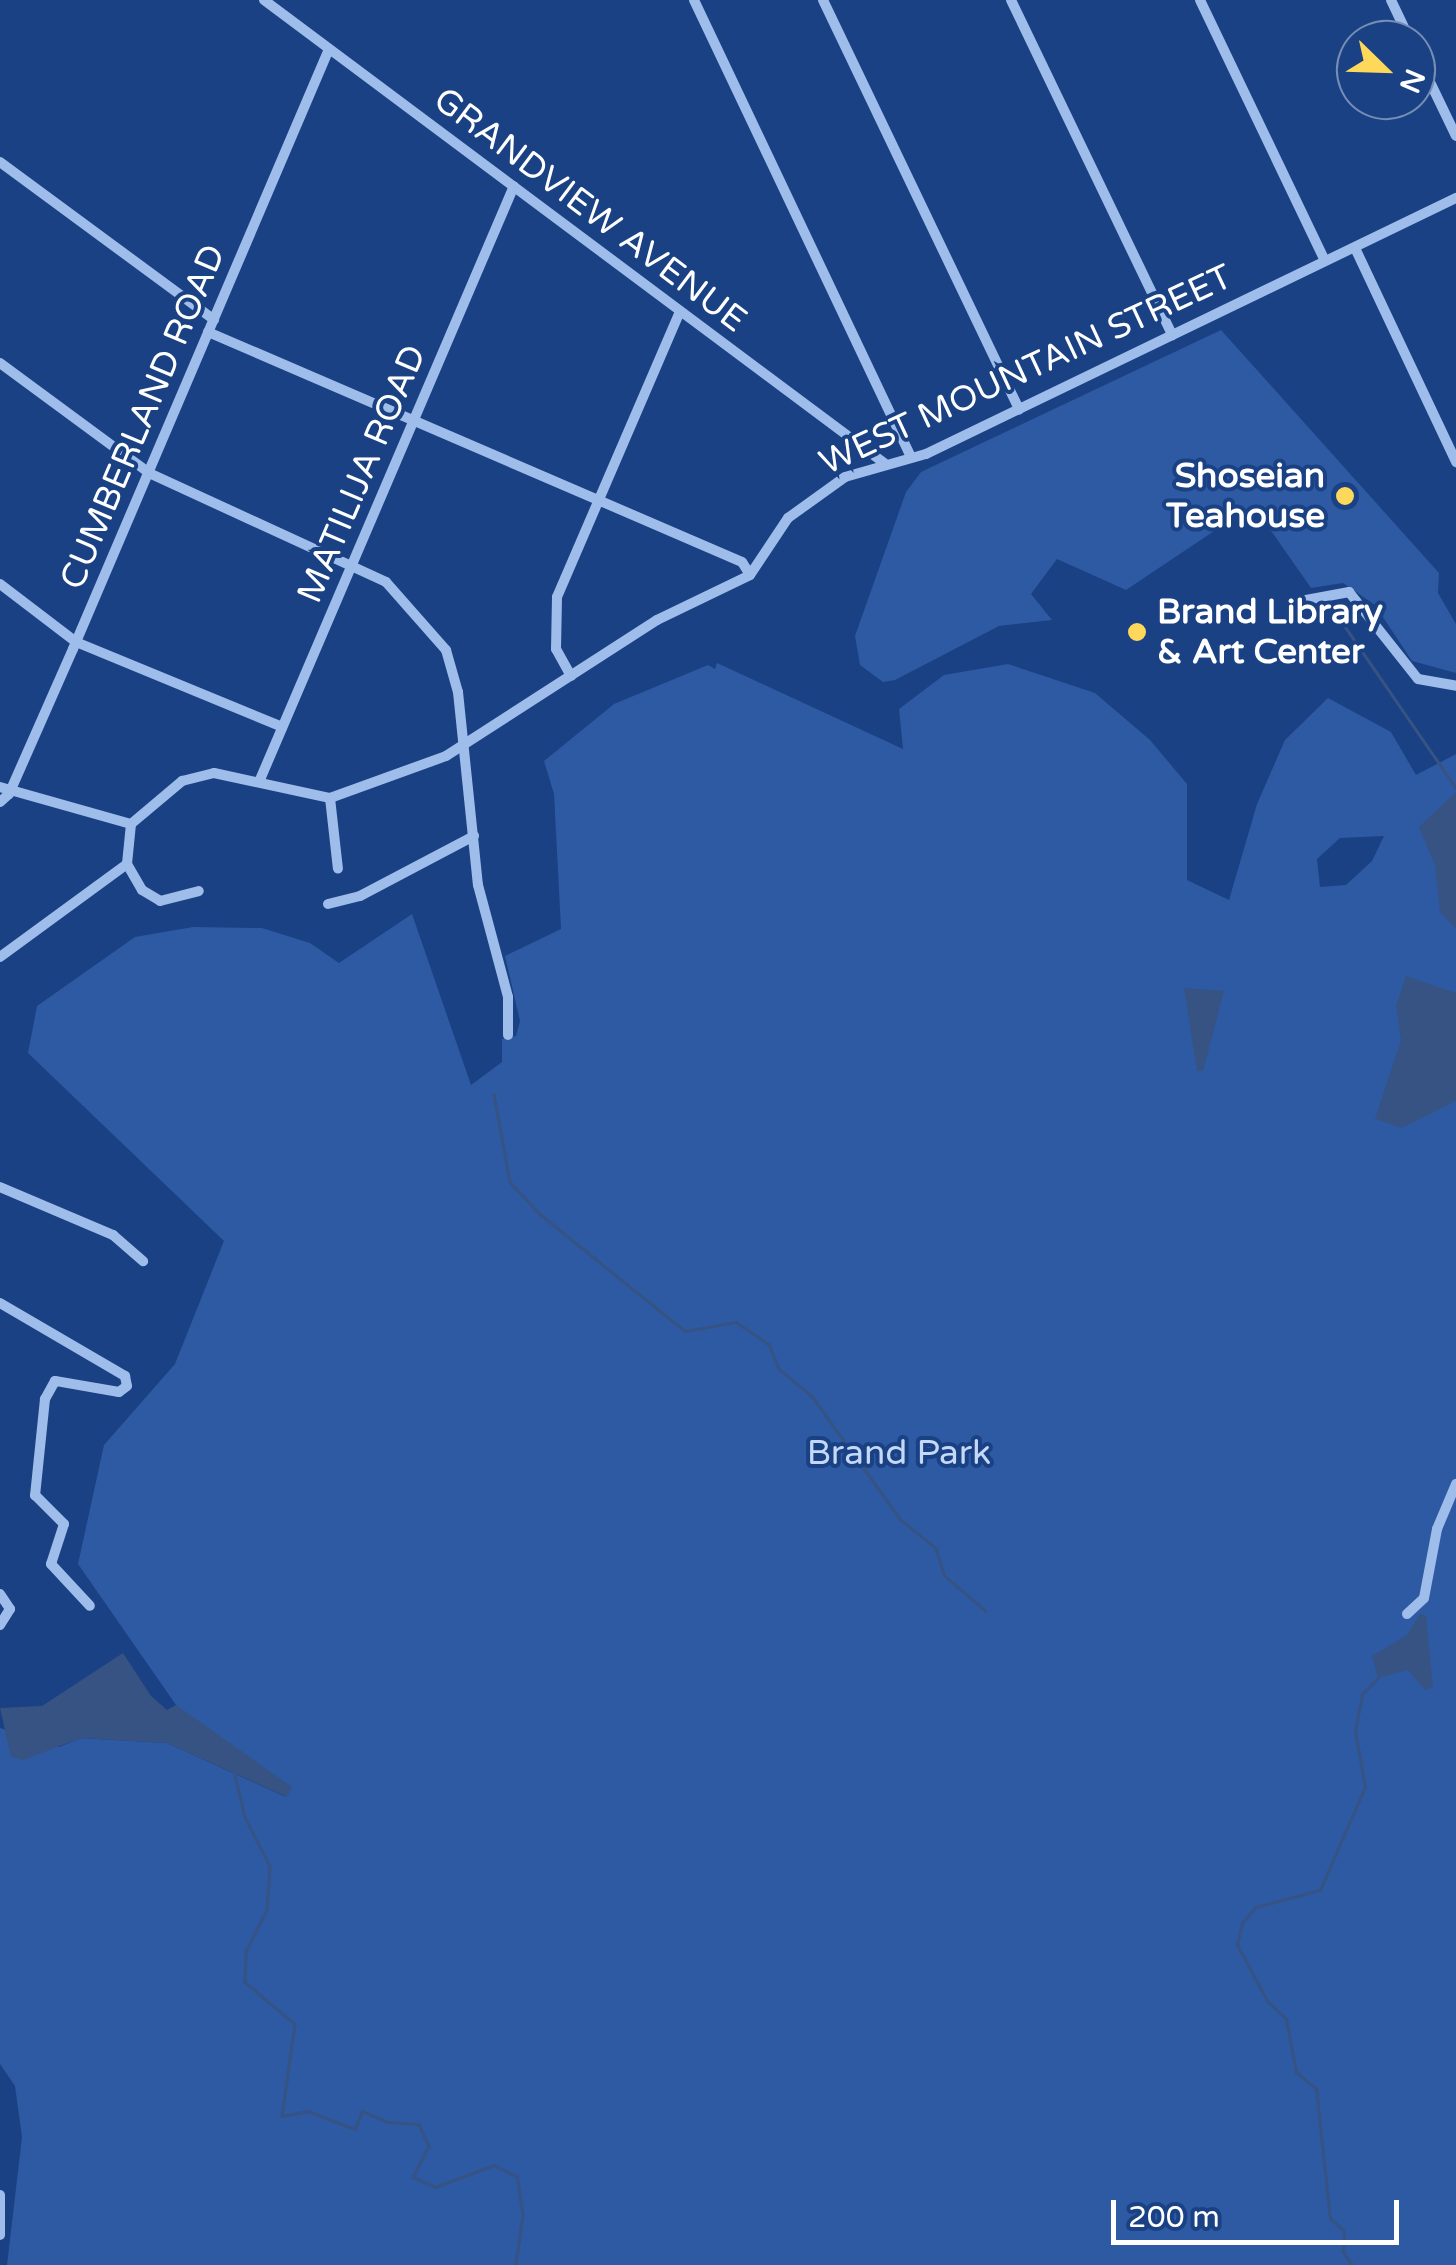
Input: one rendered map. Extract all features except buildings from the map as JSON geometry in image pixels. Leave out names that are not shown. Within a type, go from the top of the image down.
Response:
[{"type":"street","name":"GRANDVIEW AVENUE","points":[[264,0],[884,463]]},
{"type":"street","points":[[694,0],[911,457]]},
{"type":"street","points":[[823,0],[1019,409]]},
{"type":"street","points":[[1011,0],[1172,335]]},
{"type":"street","points":[[1200,0],[1325,262]]},
{"type":"street","name":"CUMBERLAND ROAD","points":[[3,794],[76,642],[329,49]]},
{"type":"street","points":[[1436,94],[1456,136]]},
{"type":"street","points":[[0,162],[214,320]]},
{"type":"street","name":"MATILIJA ROAD","points":[[259,782],[514,186]]},
{"type":"street","name":"WEST MOUNTAIN STREET","points":[[750,575],[788,518],[845,477],[911,457],[1019,409],[1456,198]]},
{"type":"street","points":[[1355,248],[1456,462]]},
{"type":"street","points":[[571,676],[556,649],[557,597],[680,311]]},
{"type":"street","points":[[199,891],[160,902],[142,890],[127,864],[131,824],[182,780],[214,773],[330,798],[464,747],[657,620],[750,575],[742,562],[208,332]]},
{"type":"street","points":[[0,363],[149,474],[354,562],[412,606],[446,650],[464,747],[478,886],[508,997],[508,1035]]},
{"type":"street","points":[[0,584],[76,642],[282,727]]},
{"type":"street","points":[[1306,600],[1349,592],[1418,680],[1456,686]]},
{"type":"street","points":[[3,794],[131,824]]},
{"type":"street","points":[[330,798],[338,869]]},
{"type":"street","points":[[328,904],[360,896],[474,836]]},
{"type":"street","points":[[0,957],[127,864]]},
{"type":"street","points":[[0,1187],[113,1235],[143,1261]]},
{"type":"street","points":[[0,1303],[125,1376],[127,1386],[119,1392],[55,1381],[45,1399],[35,1495],[64,1524],[51,1564],[90,1606]]},
{"type":"street","points":[[1407,1614],[1424,1598],[1437,1529],[1456,1484]]},
{"type":"street","points":[[0,1594],[10,1608],[0,1626]]},
{"type":"street","points":[[0,2196],[0,2235]]},
{"type":"green space","points":[[1221,330],[1439,573],[1438,593],[1456,624],[1456,673],[1412,661],[1375,605],[1343,583],[1311,588],[1253,505],[1126,590],[1057,559],[1031,594],[1052,620],[999,626],[895,680],[883,682],[860,665],[855,636],[906,492],[921,472]]},
{"type":"green space","name":"Brand Park","points":[[717,663],[903,749],[899,709],[944,675],[1008,664],[1095,693],[1150,740],[1187,784],[1187,880],[1229,900],[1257,804],[1285,740],[1328,698],[1391,732],[1416,775],[1456,754],[1456,2265],[7,2265],[22,2137],[15,2086],[0,2064],[0,1728],[59,1747],[81,1738],[167,1743],[286,1797],[176,1705],[78,1564],[104,1445],[175,1364],[224,1241],[28,1053],[37,1006],[135,937],[193,927],[262,928],[310,943],[339,963],[412,914],[471,1085],[502,1062],[502,1039],[516,1036],[520,1021],[505,956],[561,929],[554,794],[544,761],[614,704],[708,665],[715,669]],"holes":[[[1384,836],[1372,861],[1346,885],[1320,887],[1317,859],[1340,838]]]},
{"type":"shaded area","points":[[1456,792],[1456,929],[1440,912],[1435,865],[1419,827]]},
{"type":"shaded area","points":[[1406,976],[1456,993],[1456,1101],[1402,1128],[1375,1119],[1401,1040],[1396,1006]]},
{"type":"shaded area","points":[[1184,988],[1224,991],[1203,1071],[1197,1071]]},
{"type":"shaded area","points":[[1420,1614],[1426,1616],[1433,1687],[1425,1690],[1408,1670],[1378,1678],[1372,1656],[1407,1635]]},
{"type":"shaded area","points":[[123,1653],[151,1696],[167,1710],[176,1705],[292,1787],[287,1797],[167,1743],[81,1738],[23,1760],[11,1757],[0,1708],[42,1706]]},
{"type":"waterway","points":[[1331,606],[1456,788]]},
{"type":"waterway","points":[[494,1094],[510,1182],[540,1214],[685,1331],[736,1322],[769,1344],[779,1369],[812,1396],[901,1520],[936,1548],[944,1575],[986,1611]]},
{"type":"waterway","points":[[1352,2265],[1343,2252],[1344,2231],[1330,2219],[1316,2089],[1296,2072],[1286,2019],[1267,2001],[1237,1945],[1242,1923],[1256,1907],[1320,1890],[1365,1787],[1355,1731],[1362,1694],[1378,1678]]},
{"type":"waterway","points":[[234,1771],[245,1817],[270,1866],[267,1910],[246,1952],[245,1982],[295,2024],[282,2116],[308,2111],[355,2129],[362,2111],[388,2122],[419,2124],[429,2146],[413,2177],[435,2187],[494,2165],[517,2176],[523,2215],[516,2265]]},
{"type":"place","name":"Shoseian Teahouse","points":[[1345,496]]},
{"type":"place","name":"Brand Library & Art Center","points":[[1137,632]]}]
